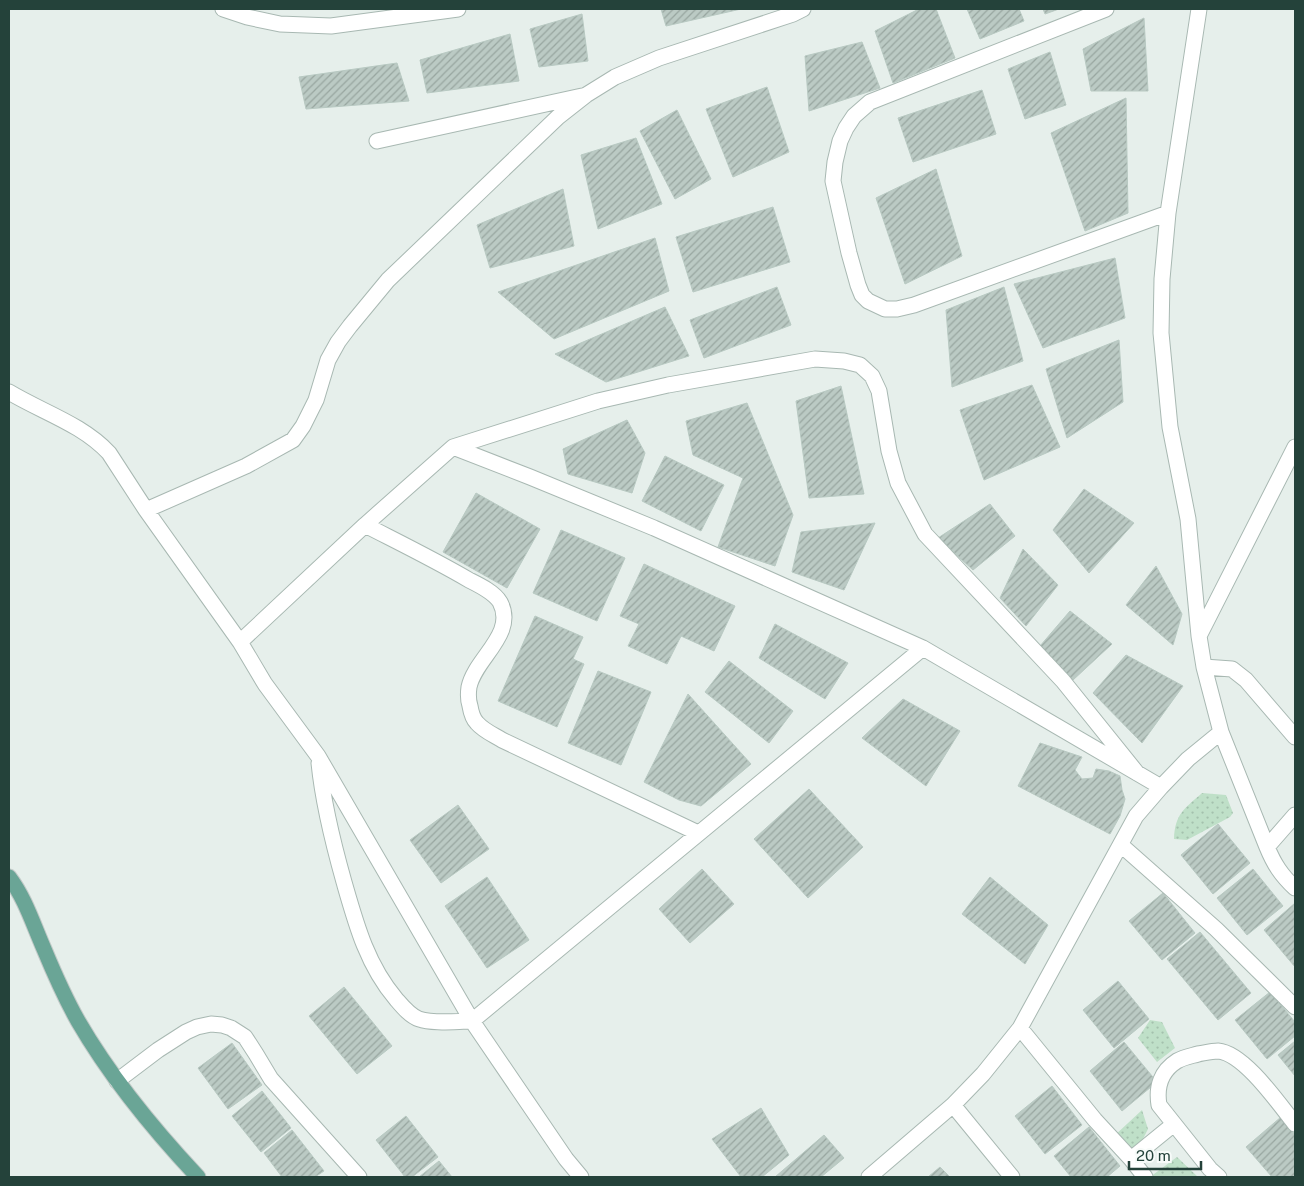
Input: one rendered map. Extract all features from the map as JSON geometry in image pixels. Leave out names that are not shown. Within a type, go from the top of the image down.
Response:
[{"type":"main road","points":[[9,877],[26,906],[44,951],[78,1020],[117,1081],[177,1155],[198,1177]]},
{"type":"street","points":[[223,9],[247,17],[280,24],[331,26],[458,9]]},
{"type":"street","points":[[1106,9],[870,102],[854,116],[840,141],[833,180],[853,270],[862,295],[868,301],[885,309],[897,309],[914,305],[1168,213]]},
{"type":"street","points":[[1199,9],[1168,213],[1162,279],[1161,333],[1170,427],[1188,519],[1199,636],[1204,667],[1221,732],[1275,866],[1295,888]]},
{"type":"street","points":[[146,510],[246,466],[292,440],[303,426],[316,400],[328,360],[338,342],[388,280],[558,117],[586,95],[615,77],[659,58],[796,10]]},
{"type":"street","points":[[377,141],[586,95]]},
{"type":"street","points":[[240,642],[365,525],[453,447],[598,401],[668,384],[815,360],[844,361],[860,365],[872,376],[879,391],[889,451],[898,483],[925,534],[1063,681],[1137,773]]},
{"type":"street","points":[[9,392],[84,431],[109,453],[146,510],[240,642],[265,684],[318,756],[472,1021],[566,1159],[581,1177]]},
{"type":"street","points":[[453,447],[654,528],[922,648],[1161,787]]},
{"type":"street","points":[[1199,636],[1295,447]]},
{"type":"street","points":[[365,525],[454,571],[487,590],[499,600],[504,612],[503,626],[498,638],[469,686],[468,699],[475,722],[502,740],[698,833]]},
{"type":"street","points":[[318,756],[322,793],[339,866],[358,932],[370,962],[403,1008],[418,1019],[472,1021],[922,648]]},
{"type":"street","points":[[1204,667],[1232,669],[1246,680],[1295,737]]},
{"type":"street","points":[[868,1177],[953,1105],[983,1074],[1020,1028],[1136,816],[1188,759],[1221,732]]},
{"type":"street","points":[[1267,847],[1295,815]]},
{"type":"street","points":[[1121,845],[1216,929],[1295,1007]]},
{"type":"street","points":[[117,1081],[158,1050],[186,1032],[211,1024],[231,1028],[245,1037],[271,1079],[359,1177]]},
{"type":"street","points":[[1020,1028],[1146,1177]]},
{"type":"street","points":[[1219,1177],[1210,1169],[1159,1105],[1158,1086],[1171,1065],[1183,1058],[1218,1051],[1225,1053],[1246,1065],[1295,1124]]},
{"type":"street","points":[[953,1105],[1012,1177]]},
{"type":"street","points":[[1131,1159],[1174,1124]]},
{"type":"green space","points":[[1202,793],[1226,795],[1233,813],[1230,817],[1187,840],[1174,839],[1176,824],[1182,813]]},
{"type":"green space","points":[[1150,1020],[1162,1022],[1175,1048],[1157,1062],[1138,1038]]},
{"type":"green space","points":[[1142,1110],[1148,1129],[1140,1145],[1126,1150],[1113,1137]]},
{"type":"green space","points":[[1177,1157],[1198,1177],[1150,1177]]},
{"type":"building","points":[[661,9],[741,9],[666,26]]},
{"type":"building","points":[[919,9],[936,9],[955,58],[893,83],[875,31]]},
{"type":"building","points":[[967,9],[1019,9],[1024,21],[980,39]]},
{"type":"building","points":[[1043,9],[1059,9],[1045,14]]},
{"type":"building","points":[[582,14],[588,61],[539,67],[530,29]]},
{"type":"building","points":[[1144,18],[1148,91],[1091,91],[1083,49]]},
{"type":"building","points":[[510,34],[519,81],[427,93],[420,60]]},
{"type":"building","points":[[862,42],[880,88],[809,111],[805,56]]},
{"type":"building","points":[[1050,52],[1066,105],[1025,119],[1008,69]]},
{"type":"building","points":[[397,63],[409,101],[306,109],[299,77]]},
{"type":"building","points":[[767,87],[789,152],[733,177],[706,109]]},
{"type":"building","points":[[982,90],[996,134],[913,162],[898,118]]},
{"type":"building","points":[[1126,98],[1128,213],[1085,231],[1051,133]]},
{"type":"building","points":[[677,110],[711,179],[675,199],[640,131]]},
{"type":"building","points":[[636,138],[662,204],[598,229],[581,155]]},
{"type":"building","points":[[936,169],[962,256],[905,284],[876,198]]},
{"type":"building","points":[[563,189],[574,246],[490,268],[477,225]]},
{"type":"building","points":[[773,207],[790,262],[693,292],[676,237]]},
{"type":"building","points":[[655,238],[669,291],[554,339],[498,292]]},
{"type":"building","points":[[1115,258],[1125,318],[1043,348],[1014,284]]},
{"type":"building","points":[[777,287],[791,325],[704,358],[690,320]]},
{"type":"building","points":[[1004,287],[1023,361],[952,387],[946,310]]},
{"type":"building","points":[[665,307],[689,356],[606,382],[555,354]]},
{"type":"building","points":[[1119,340],[1123,402],[1067,438],[1046,369]]},
{"type":"building","points":[[1032,385],[1060,447],[984,480],[960,410]]},
{"type":"building","points":[[841,386],[864,494],[809,498],[796,401]]},
{"type":"building","points":[[747,403],[793,515],[775,566],[718,547],[743,478],[693,455],[686,421]]},
{"type":"building","points":[[627,420],[645,453],[632,493],[568,474],[563,449]]},
{"type":"building","points":[[665,456],[724,485],[701,531],[642,501]]},
{"type":"building","points":[[1084,489],[1134,523],[1089,573],[1053,530]]},
{"type":"building","points":[[476,493],[540,529],[507,588],[443,552]]},
{"type":"building","points":[[990,504],[1015,536],[973,570],[938,538]]},
{"type":"building","points":[[875,523],[844,590],[792,572],[801,532]]},
{"type":"building","points":[[561,530],[625,558],[597,621],[533,593]]},
{"type":"building","points":[[1023,549],[1058,585],[1026,626],[1000,598]]},
{"type":"building","points":[[644,564],[735,606],[714,651],[681,636],[667,664],[628,646],[639,624],[620,616]]},
{"type":"building","points":[[1156,566],[1182,614],[1173,645],[1126,605]]},
{"type":"building","points":[[1070,611],[1112,644],[1073,680],[1040,646]]},
{"type":"building","points":[[535,616],[583,637],[573,659],[584,664],[557,727],[498,701]]},
{"type":"building","points":[[775,624],[848,663],[825,699],[759,658]]},
{"type":"building","points":[[1126,655],[1183,686],[1142,743],[1093,693]]},
{"type":"building","points":[[729,661],[793,711],[769,743],[705,692]]},
{"type":"building","points":[[598,671],[651,692],[621,765],[568,743]]},
{"type":"building","points":[[688,694],[751,764],[701,806],[679,800],[644,782]]},
{"type":"building","points":[[903,699],[960,731],[926,786],[862,738]]},
{"type":"building","points":[[1040,743],[1082,757],[1075,770],[1082,779],[1093,778],[1096,769],[1109,771],[1120,776],[1125,799],[1120,816],[1110,834],[1018,786]]},
{"type":"building","points":[[809,789],[863,847],[808,898],[754,839]]},
{"type":"building","points":[[458,805],[489,849],[441,883],[410,840]]},
{"type":"building","points":[[1218,824],[1250,863],[1213,894],[1181,855]]},
{"type":"building","points":[[702,869],[734,904],[690,943],[659,909]]},
{"type":"building","points":[[1253,869],[1283,906],[1247,935],[1217,898]]},
{"type":"building","points":[[487,877],[529,940],[487,968],[445,906]]},
{"type":"building","points":[[990,877],[1048,925],[1025,964],[962,914]]},
{"type":"building","points":[[1163,893],[1195,933],[1162,960],[1129,921]]},
{"type":"building","points":[[1295,903],[1295,967],[1264,930]]},
{"type":"building","points":[[1200,932],[1251,993],[1218,1020],[1167,959]]},
{"type":"building","points":[[1118,981],[1149,1019],[1114,1048],[1083,1010]]},
{"type":"building","points":[[344,987],[392,1046],[357,1074],[309,1016]]},
{"type":"building","points":[[1270,992],[1295,1022],[1295,1036],[1267,1059],[1235,1020]]},
{"type":"building","points":[[1295,1041],[1295,1076],[1278,1055]]},
{"type":"building","points":[[1124,1042],[1157,1082],[1122,1111],[1090,1071]]},
{"type":"building","points":[[232,1043],[262,1085],[228,1109],[198,1068]]},
{"type":"building","points":[[1052,1086],[1082,1125],[1045,1154],[1015,1116]]},
{"type":"building","points":[[262,1091],[291,1128],[261,1152],[232,1116]]},
{"type":"building","points":[[761,1108],[789,1155],[762,1177],[741,1177],[712,1139]]},
{"type":"building","points":[[406,1116],[438,1157],[412,1177],[405,1177],[376,1140]]},
{"type":"building","points":[[1281,1117],[1295,1135],[1295,1177],[1272,1177],[1246,1147]]},
{"type":"building","points":[[1089,1127],[1120,1166],[1107,1177],[1071,1177],[1054,1156]]},
{"type":"building","points":[[292,1130],[324,1171],[315,1177],[282,1177],[264,1153]]},
{"type":"building","points":[[824,1135],[844,1158],[821,1177],[775,1177]]},
{"type":"building","points":[[439,1161],[452,1177],[419,1177]]},
{"type":"building","points":[[940,1167],[950,1177],[928,1177]]}]
